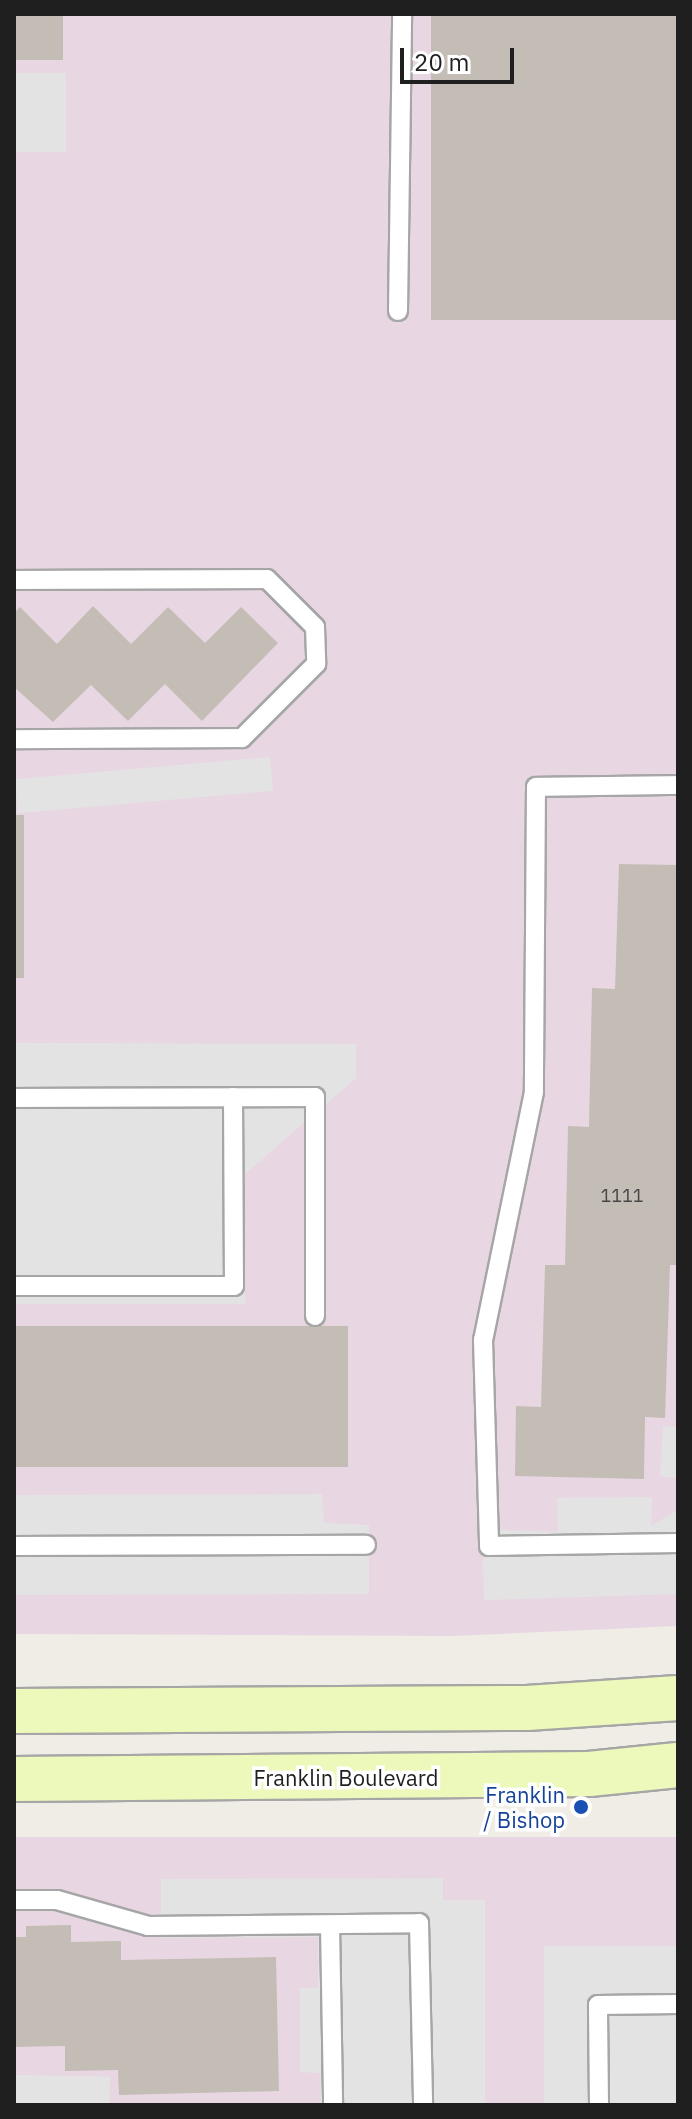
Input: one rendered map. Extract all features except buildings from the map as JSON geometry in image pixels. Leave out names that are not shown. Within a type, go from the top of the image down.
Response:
[{"type":"main road","points":[[14,1711],[527,1708],[678,1698]]},
{"type":"main road","name":"Franklin Boulevard","points":[[14,1779],[589,1774],[678,1765]]},
{"type":"lane","points":[[398,311],[402,14]]},
{"type":"lane","points":[[14,580],[267,579],[315,627],[316,664],[242,738],[14,739]]},
{"type":"lane","points":[[678,785],[536,787],[534,1092],[483,1340],[489,1546],[678,1543]]},
{"type":"lane","points":[[14,1286],[234,1286],[233,1097]]},
{"type":"lane","points":[[14,1098],[315,1097],[315,1316]]},
{"type":"lane","points":[[14,1546],[366,1545]]},
{"type":"lane","points":[[14,1900],[57,1900],[148,1926],[419,1923],[423,2105]]},
{"type":"lane","points":[[330,1925],[333,2105]]},
{"type":"lane","points":[[599,2105],[598,2005],[678,2004]]},
{"type":"shaded area","points":[[14,14],[678,14],[678,1626],[451,1636],[14,1634]]},
{"type":"shaded area","points":[[14,73],[66,73],[66,152],[14,152]]},
{"type":"shaded area","points":[[270,757],[273,791],[18,813],[15,779]]},
{"type":"shaded area","points":[[14,1043],[356,1044],[356,1078],[245,1174],[245,1304],[14,1304]]},
{"type":"shaded area","points":[[663,1426],[678,1427],[678,1478],[660,1476]]},
{"type":"shaded area","points":[[322,1494],[324,1523],[369,1525],[369,1594],[14,1595],[14,1495]]},
{"type":"shaded area","points":[[652,1497],[651,1526],[678,1510],[678,1594],[484,1600],[482,1529],[558,1532],[557,1498]]},
{"type":"shaded area","points":[[14,1837],[678,1837],[678,2105],[14,2105]]},
{"type":"shaded area","points":[[443,1878],[443,1900],[485,1900],[485,2105],[321,2105],[320,2073],[300,2072],[300,1988],[318,1988],[318,1937],[161,1938],[161,1879]]},
{"type":"shaded area","points":[[544,1946],[678,1946],[678,2105],[544,2105]]},
{"type":"shaded area","points":[[14,2075],[110,2077],[109,2105],[14,2105]]},
{"type":"place","name":"Franklin / Bishop","points":[[581,1807]]}]
